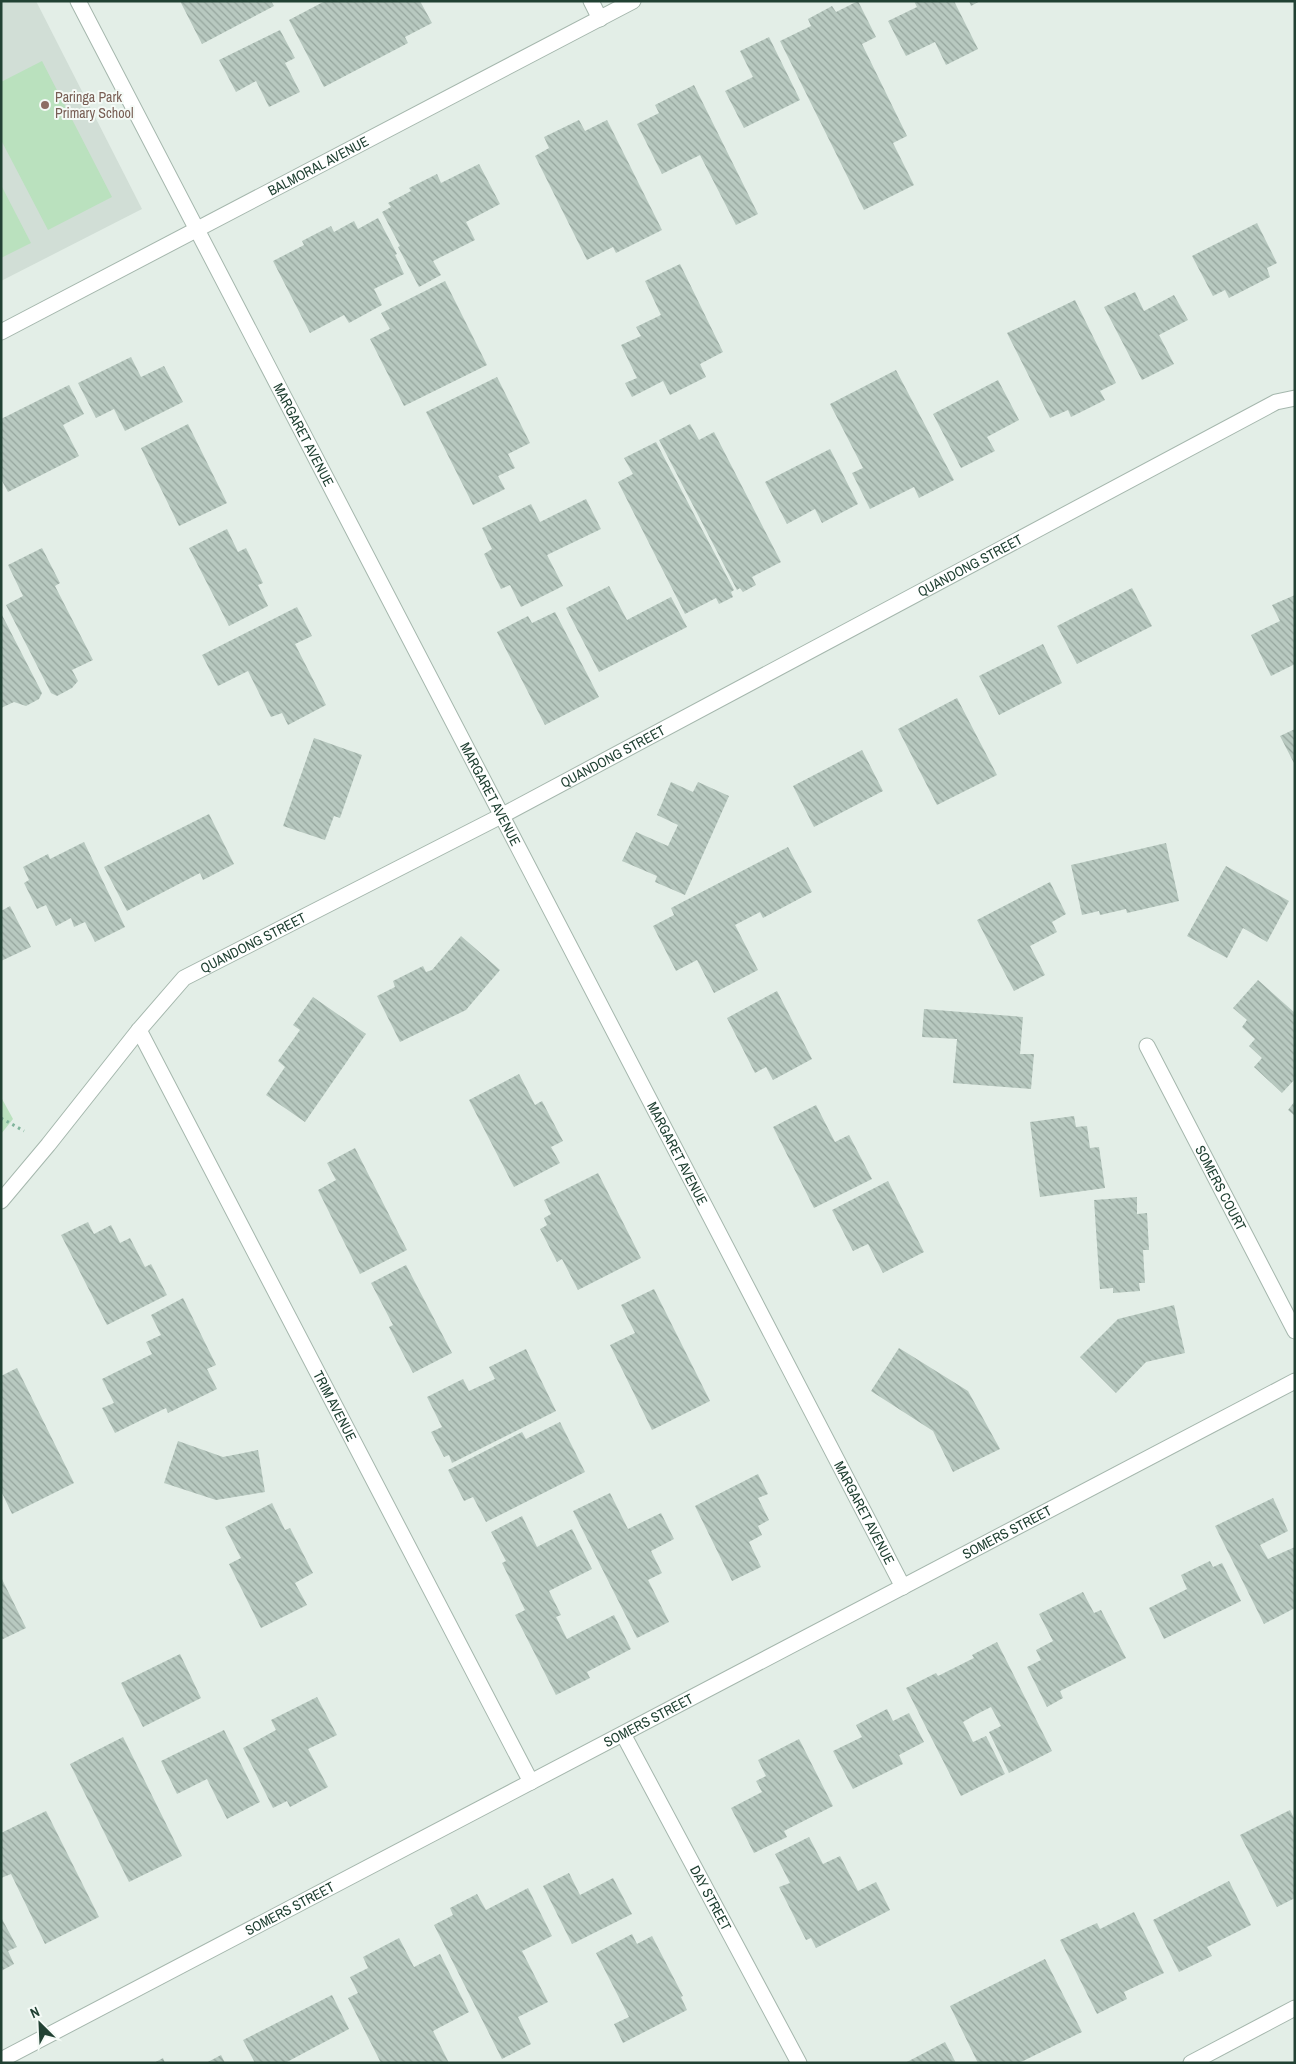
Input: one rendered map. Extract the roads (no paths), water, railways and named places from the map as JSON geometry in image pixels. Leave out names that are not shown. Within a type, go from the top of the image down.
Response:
[{"type":"street","name":"MARGARET AVENUE","points":[[78,1],[903,1587]]},
{"type":"street","points":[[591,1],[600,19]]},
{"type":"street","name":"BALMORAL AVENUE","points":[[1,332],[634,1]]},
{"type":"street","name":"QUANDONG STREET","points":[[1,1200],[48,1145],[139,1030],[184,978],[501,816],[1276,402],[1295,398]]},
{"type":"street","name":"TRIM AVENUE","points":[[139,1030],[531,1782]]},
{"type":"street","name":"SOMERS COURT","points":[[1147,1046],[1295,1330]]},
{"type":"street","name":"SOMERS STREET","points":[[1,2060],[1295,1381]]},
{"type":"street","name":"DAY STREET","points":[[624,1734],[799,2063]]},
{"type":"street","points":[[1191,2063],[1295,2008]]},
{"type":"place","name":"Paringa Park Primary School","points":[[45,105]]}]
